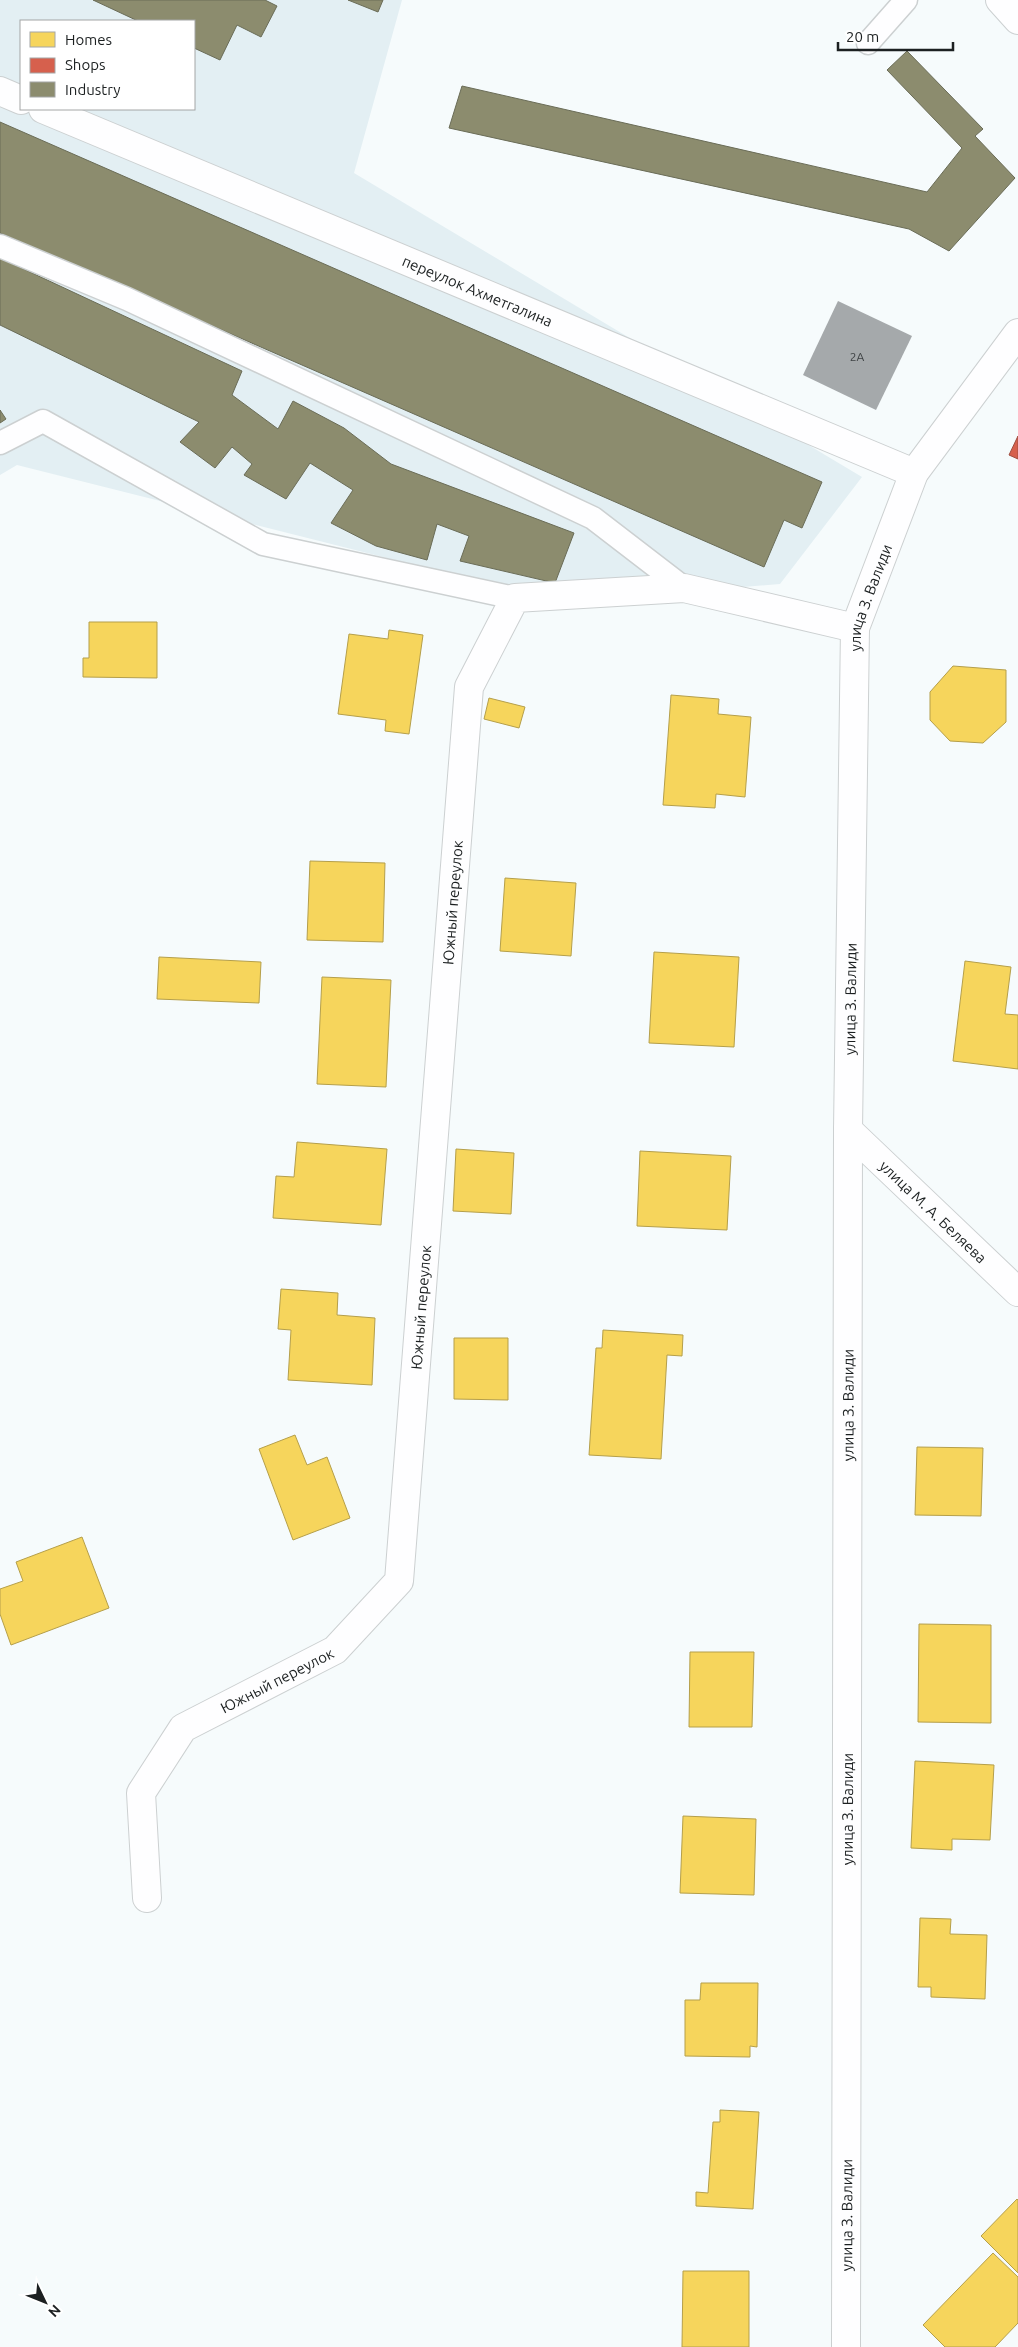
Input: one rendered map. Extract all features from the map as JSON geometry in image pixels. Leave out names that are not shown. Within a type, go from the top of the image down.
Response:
[{"type":"street","points":[[1000,0],[1018,20]]},
{"type":"street","points":[[0,91],[20,100]]},
{"type":"street","name":"переулок Ахметгалина","points":[[45,110],[914,473]]},
{"type":"street","name":"улица З. Валиди","points":[[846,2347],[848,1130],[855,628],[914,473],[1018,333]]},
{"type":"street","points":[[515,598],[684,588],[855,628]]},
{"type":"street","name":"Южный переулок","points":[[147,1898],[141,1792],[183,1728],[335,1650],[398,1581],[468,687],[515,598]]},
{"type":"street","name":"улица М. А. Беляева","points":[[848,1130],[1018,1292]]},
{"type":"lane","points":[[868,43],[906,0]]},
{"type":"lane","points":[[0,246],[127,299],[592,518],[684,588]]},
{"type":"lane","points":[[0,444],[43,421],[263,544],[515,598]]},
{"type":"shaded area","points":[[0,0],[402,0],[354,173],[862,477],[780,584],[562,602],[17,465],[0,475]]},
{"type":"building: Homes","points":[[89,622],[157,622],[157,678],[83,677],[83,658],[89,658]]},
{"type":"building: Homes","points":[[389,630],[423,635],[409,734],[385,731],[386,720],[338,714],[349,634],[388,639]]},
{"type":"building: Homes","points":[[953,666],[1006,670],[1006,722],[983,743],[950,741],[930,720],[930,692]]},
{"type":"building: Homes","points":[[671,695],[719,699],[718,714],[751,717],[745,797],[716,794],[715,808],[663,805]]},
{"type":"building: Homes","points":[[489,698],[525,707],[519,728],[484,719]]},
{"type":"building: Homes","points":[[310,861],[385,863],[383,942],[307,940]]},
{"type":"building: Homes","points":[[505,878],[576,883],[571,956],[500,951]]},
{"type":"building: Homes","points":[[654,952],[739,957],[734,1047],[649,1043]]},
{"type":"building: Homes","points":[[159,957],[261,962],[259,1003],[157,999]]},
{"type":"building: Homes","points":[[965,961],[1011,967],[1005,1014],[1018,1015],[1018,1069],[953,1061]]},
{"type":"building: Homes","points":[[322,977],[391,980],[386,1087],[317,1084]]},
{"type":"building: Homes","points":[[297,1142],[387,1149],[381,1225],[273,1218],[276,1176],[294,1177]]},
{"type":"building: Homes","points":[[456,1149],[514,1153],[511,1214],[453,1211]]},
{"type":"building: Homes","points":[[640,1151],[731,1156],[727,1230],[637,1226]]},
{"type":"building: Homes","points":[[281,1289],[338,1293],[337,1315],[375,1318],[372,1385],[288,1380],[291,1330],[278,1329]]},
{"type":"building: Homes","points":[[603,1330],[683,1335],[682,1356],[667,1355],[661,1459],[589,1455],[596,1348],[602,1348]]},
{"type":"building: Homes","points":[[454,1338],[508,1338],[508,1400],[454,1399]]},
{"type":"building: Homes","points":[[295,1435],[307,1465],[327,1457],[350,1518],[293,1540],[259,1449]]},
{"type":"building: Homes","points":[[917,1447],[983,1448],[981,1516],[915,1515]]},
{"type":"building: Homes","points":[[82,1537],[109,1608],[11,1645],[0,1614],[0,1589],[23,1581],[16,1562]]},
{"type":"building: Homes","points":[[919,1624],[991,1625],[991,1723],[918,1722]]},
{"type":"building: Homes","points":[[690,1652],[754,1652],[752,1727],[689,1727]]},
{"type":"building: Homes","points":[[915,1761],[994,1765],[990,1840],[952,1839],[952,1850],[911,1848]]},
{"type":"building: Homes","points":[[683,1816],[756,1819],[754,1895],[680,1893]]},
{"type":"building: Homes","points":[[920,1918],[951,1919],[950,1934],[987,1935],[985,1999],[931,1997],[931,1987],[918,1987]]},
{"type":"building: Homes","points":[[701,1983],[758,1983],[757,2047],[750,2046],[750,2057],[685,2056],[685,2000],[700,2000]]},
{"type":"building: Homes","points":[[720,2110],[759,2112],[753,2209],[696,2206],[696,2192],[708,2193],[713,2122],[720,2122]]},
{"type":"building: Homes","points":[[1018,2200],[1018,2273],[981,2236]]},
{"type":"building: Homes","points":[[993,2253],[1018,2277],[1018,2323],[995,2347],[945,2347],[923,2325]]},
{"type":"building: Homes","points":[[683,2271],[749,2271],[749,2347],[682,2347]]},
{"type":"building: Shops","points":[[1018,436],[1018,459],[1009,455]]},
{"type":"building: Industry","points":[[93,0],[265,0],[277,6],[261,37],[237,25],[220,60],[195,48],[195,20],[136,20]]},
{"type":"building: Industry","points":[[348,0],[383,0],[378,12]]},
{"type":"building: Industry","points":[[907,51],[983,129],[975,136],[1015,178],[949,251],[909,229],[449,128],[462,86],[927,192],[962,148],[887,70]]},
{"type":"building: Industry","points":[[0,122],[822,482],[802,528],[784,520],[764,567],[0,233]]},
{"type":"building: Industry","points":[[0,258],[242,371],[232,395],[278,429],[293,401],[344,428],[391,464],[574,533],[555,583],[460,561],[469,536],[437,524],[427,560],[376,546],[331,523],[353,490],[310,463],[286,499],[244,475],[252,464],[232,447],[215,468],[180,442],[199,422],[0,325]]},
{"type":"building: Industry","points":[[0,410],[6,419],[0,423]]},
{"type":"building: Other","points":[[838,301],[912,336],[876,410],[803,375]]}]
